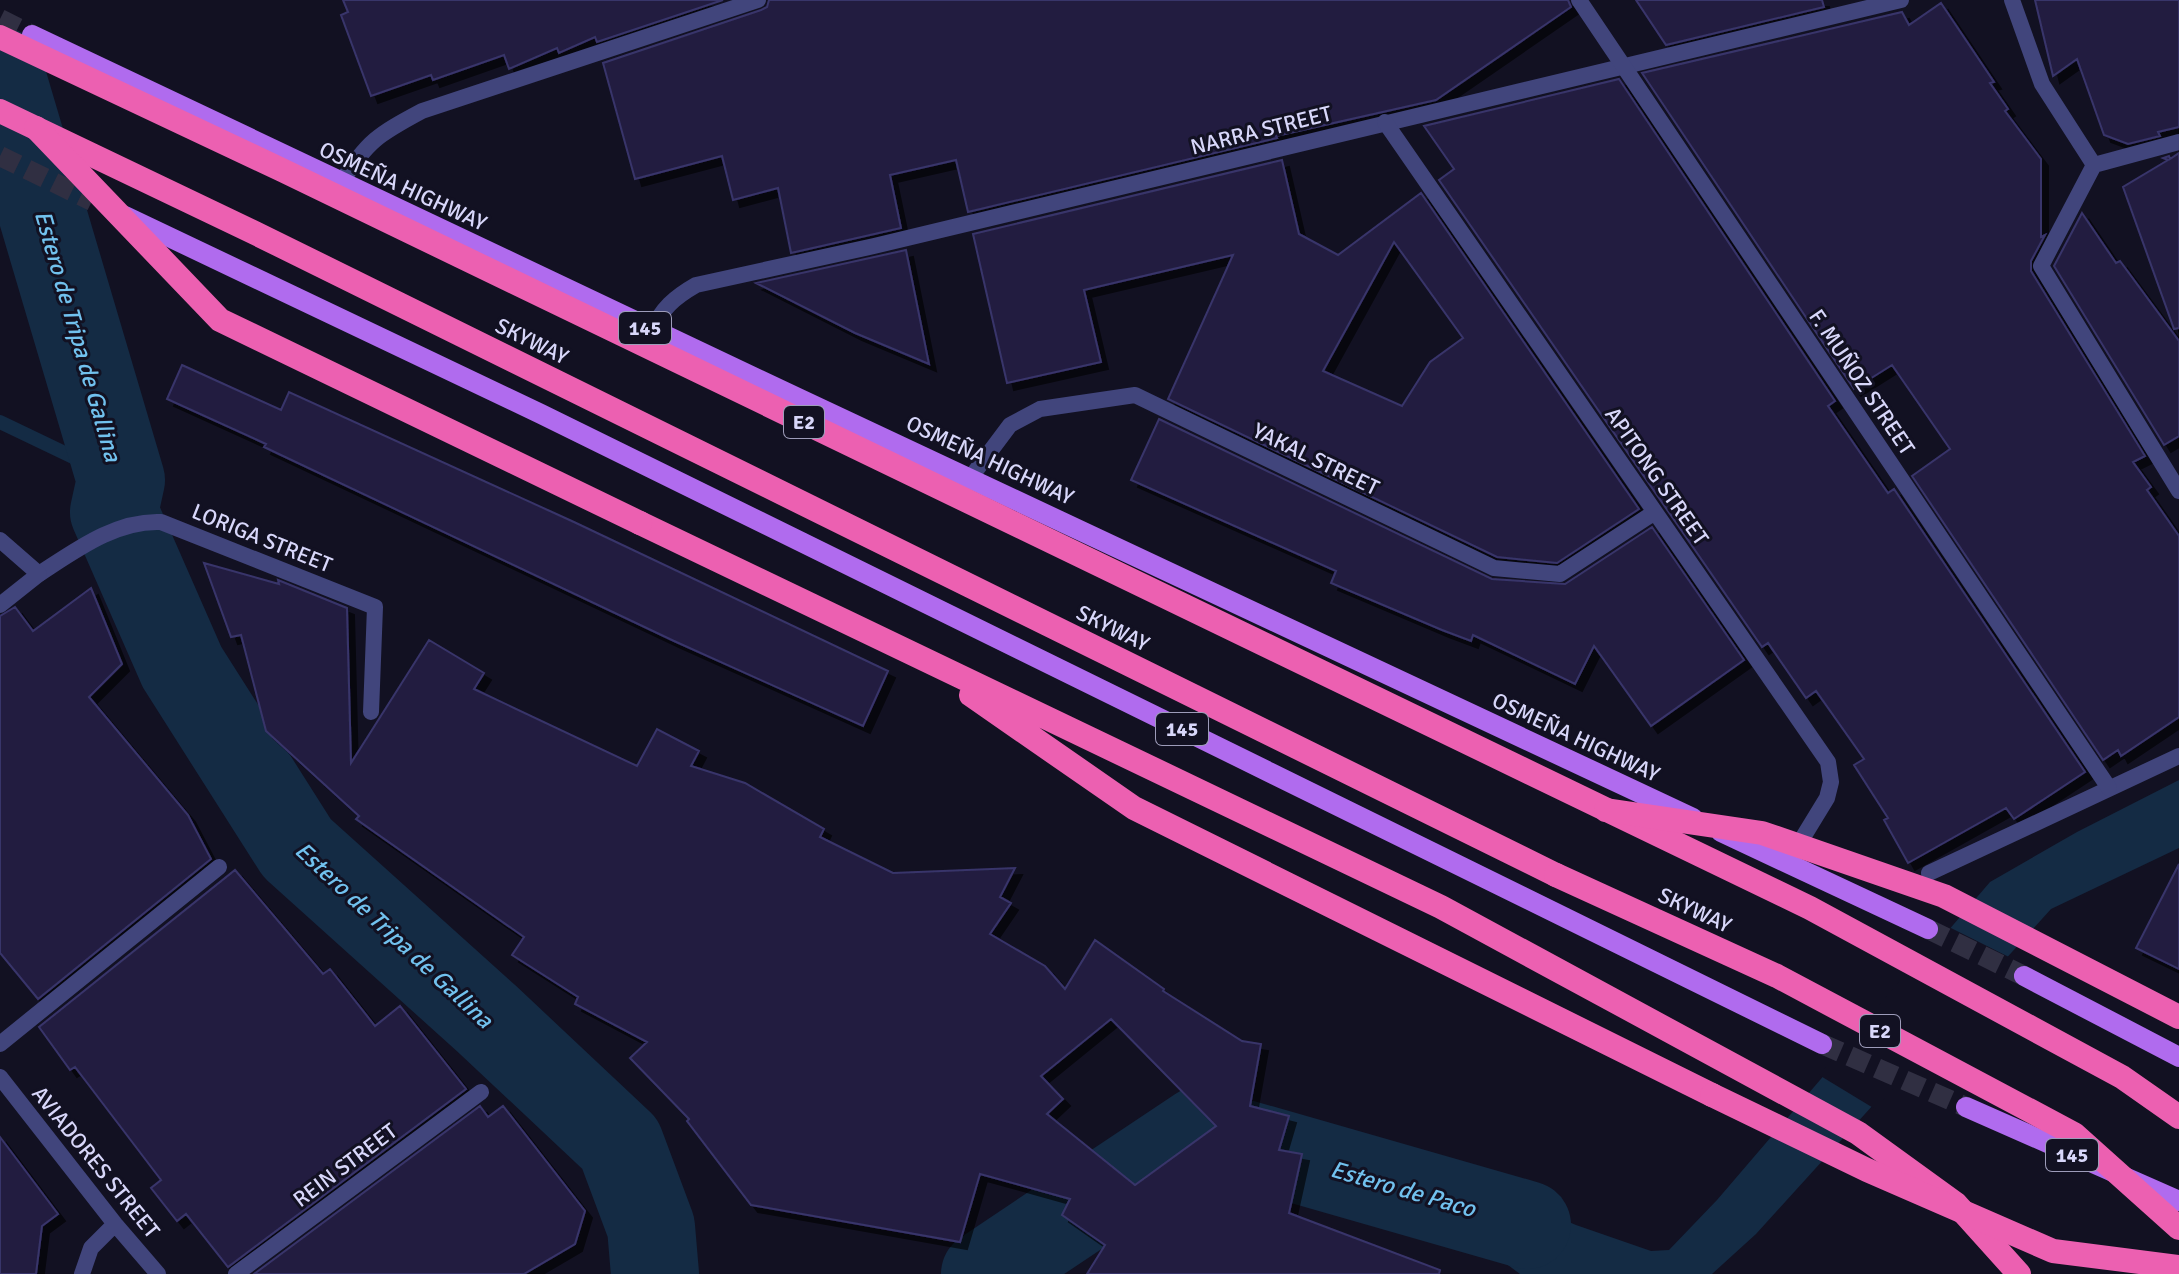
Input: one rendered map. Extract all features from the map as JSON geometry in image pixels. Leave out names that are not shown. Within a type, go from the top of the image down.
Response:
[{"type":"highway","name":"SKYWAY","points":[[0,37],[1810,908],[2122,1077],[2179,1117]]},
{"type":"highway","name":"SKYWAY","points":[[0,111],[255,233],[1556,875],[1777,976],[2074,1134],[2179,1228]]},
{"type":"highway","points":[[36,128],[220,320],[1441,907],[1858,1133],[1956,1204],[2019,1274]]},
{"type":"highway","points":[[909,653],[1134,808],[1824,1149],[2053,1251],[2179,1267]]},
{"type":"highway","points":[[1606,810],[1762,833],[1944,896],[2179,1017]]},
{"type":"main road","name":"OSMEÑA HIGHWAY","points":[[32,35],[652,331],[971,477],[1928,929]]},
{"type":"main road","name":"145","points":[[92,201],[541,414],[1822,1044]]},
{"type":"main road","points":[[2024,976],[2179,1057]]},
{"type":"main road","name":"145","points":[[1966,1107],[2179,1201]]},
{"type":"street","points":[[341,183],[378,135],[422,111],[758,0]]},
{"type":"street","name":"F. MUÑOZ STREET","points":[[1579,0],[2109,788]]},
{"type":"street","name":"NARRA STREET","points":[[652,331],[658,317],[673,299],[696,285],[874,246],[1901,0]]},
{"type":"street","points":[[2012,0],[2042,84],[2094,165]]},
{"type":"street","name":"APITONG STREET","points":[[1385,122],[1828,762],[1831,782],[1827,798],[1787,863]]},
{"type":"street","points":[[2179,142],[2094,165],[2041,266],[2179,491]]},
{"type":"street","name":"YAKAL STREET","points":[[971,477],[1010,425],[1040,409],[1135,395],[1494,568],[1560,574],[1655,512]]},
{"type":"street","name":"LORIGA STREET","points":[[0,605],[39,574],[95,539],[141,521],[161,522],[375,607],[371,712]]},
{"type":"street","points":[[0,540],[39,574]]},
{"type":"street","points":[[1929,873],[2179,756]]},
{"type":"street","points":[[0,1044],[219,867]]},
{"type":"street","name":"AVIADORES STREET","points":[[0,1077],[158,1274]]},
{"type":"street","name":"REIN STREET","points":[[236,1274],[481,1092]]},
{"type":"street","points":[[82,1274],[91,1248],[115,1224]]},
{"type":"water","points":[[2179,780],[2179,848],[2051,909],[1756,1234],[1712,1274],[1520,1274],[1409,1191],[1509,1197],[1651,1251],[1669,1250],[1717,1200],[1990,882],[2077,832]]},
{"type":"pier","points":[[1947,926],[2011,958],[1875,1109],[1819,1075]]},
{"type":"building","points":[[343,0],[723,0],[597,42],[595,37],[559,53],[557,48],[509,69],[504,55],[433,80],[431,75],[371,96],[341,15],[348,12]]},
{"type":"building","points":[[769,0],[1568,0],[1571,7],[1436,100],[968,212],[956,160],[890,175],[901,228],[791,253],[778,188],[733,200],[722,156],[635,179],[603,63],[761,10],[767,7]]},
{"type":"building","points":[[1636,0],[1822,0],[1824,7],[1666,45]]},
{"type":"building","points":[[2035,0],[2179,0],[2179,127],[2158,132],[2160,136],[2128,144],[2104,135],[2077,59],[2053,76]]},
{"type":"building","points":[[1941,3],[1994,82],[1990,83],[2008,109],[2005,111],[2041,159],[2041,237],[2045,235],[2031,261],[2031,271],[2145,456],[2133,462],[2151,487],[2147,490],[2179,536],[2179,717],[2121,756],[2118,750],[2103,760],[1912,476],[1950,449],[1892,365],[1854,389],[1642,73],[1902,12],[1909,25]]},
{"type":"building","points":[[1619,79],[1835,401],[1828,406],[1888,493],[1894,489],[2085,772],[2014,819],[2006,808],[1908,863],[1884,820],[1888,818],[1854,765],[1864,759],[1816,691],[1806,698],[1768,643],[1762,647],[1439,180],[1454,169],[1424,126]]},
{"type":"building","points":[[2179,153],[2179,328],[2174,329],[2123,187],[2168,160],[2163,158],[2169,156],[2170,159]]},
{"type":"building","points":[[1282,160],[1299,234],[1338,255],[1421,193],[1639,509],[1557,563],[1497,557],[1168,399],[1233,255],[1084,290],[1101,362],[1007,383],[973,234]],"holes":[[[1394,242],[1463,338],[1430,362],[1402,406],[1323,371]]]},
{"type":"building","points":[[2082,213],[2116,263],[2120,261],[2179,341],[2179,436],[2164,445],[2054,266]]},
{"type":"building","points":[[906,250],[929,364],[855,333],[756,283]]},
{"type":"building","points":[[182,365],[281,410],[289,392],[574,522],[888,671],[863,726],[674,641],[167,399]]},
{"type":"building","points":[[1159,419],[1492,579],[1565,584],[1652,527],[1744,660],[1651,726],[1594,646],[1575,684],[1473,635],[1471,641],[1331,583],[1336,571],[1131,480]]},
{"type":"building","points":[[204,563],[279,584],[278,580],[347,608],[351,763],[429,640],[484,673],[474,689],[637,766],[657,729],[699,751],[691,766],[745,783],[824,829],[820,837],[893,873],[1015,868],[1000,897],[1011,903],[990,934],[1045,966],[1065,989],[1095,940],[1163,991],[1242,1041],[1261,1044],[1250,1106],[1289,1116],[1279,1150],[1302,1154],[1289,1213],[1440,1270],[1439,1274],[1087,1274],[1105,1245],[1062,1215],[1070,1199],[980,1174],[960,1242],[751,1205],[687,1121],[689,1119],[630,1058],[647,1042],[575,1004],[578,997],[512,955],[524,937],[356,819],[359,816],[266,731],[241,635],[231,637]],"holes":[[[1111,1019],[1216,1126],[1135,1185],[1047,1114],[1063,1099],[1041,1076]]]},
{"type":"building","points":[[91,588],[122,664],[89,697],[188,815],[211,859],[38,999],[0,953],[0,616],[15,607],[33,631]]},
{"type":"building","points":[[2179,864],[2179,969],[2136,948]]},
{"type":"building","points":[[235,870],[323,974],[330,969],[375,1026],[400,1006],[466,1089],[228,1267],[186,1214],[177,1221],[151,1188],[161,1180],[75,1067],[70,1070],[39,1027]]},
{"type":"building","points":[[480,1106],[488,1117],[503,1106],[585,1211],[575,1244],[524,1274],[254,1274]]},
{"type":"building","points":[[0,1137],[58,1214],[42,1226],[36,1274],[0,1274]]},
{"type":"waterway","name":"Estero de Tripa de Gallina","points":[[0,71],[121,480],[114,512],[182,667],[297,848],[620,1144],[651,1227],[655,1274]]},
{"type":"waterway","points":[[0,422],[121,480]]},
{"type":"waterway","name":"Estero de Paco","points":[[985,1274],[1199,1131],[1527,1225]]},
{"type":"tunnel","points":[[0,19],[32,35]]},
{"type":"tunnel","points":[[0,156],[92,201]]},
{"type":"tunnel","points":[[1928,929],[2024,976]]},
{"type":"tunnel","points":[[1822,1044],[1966,1107]]}]
